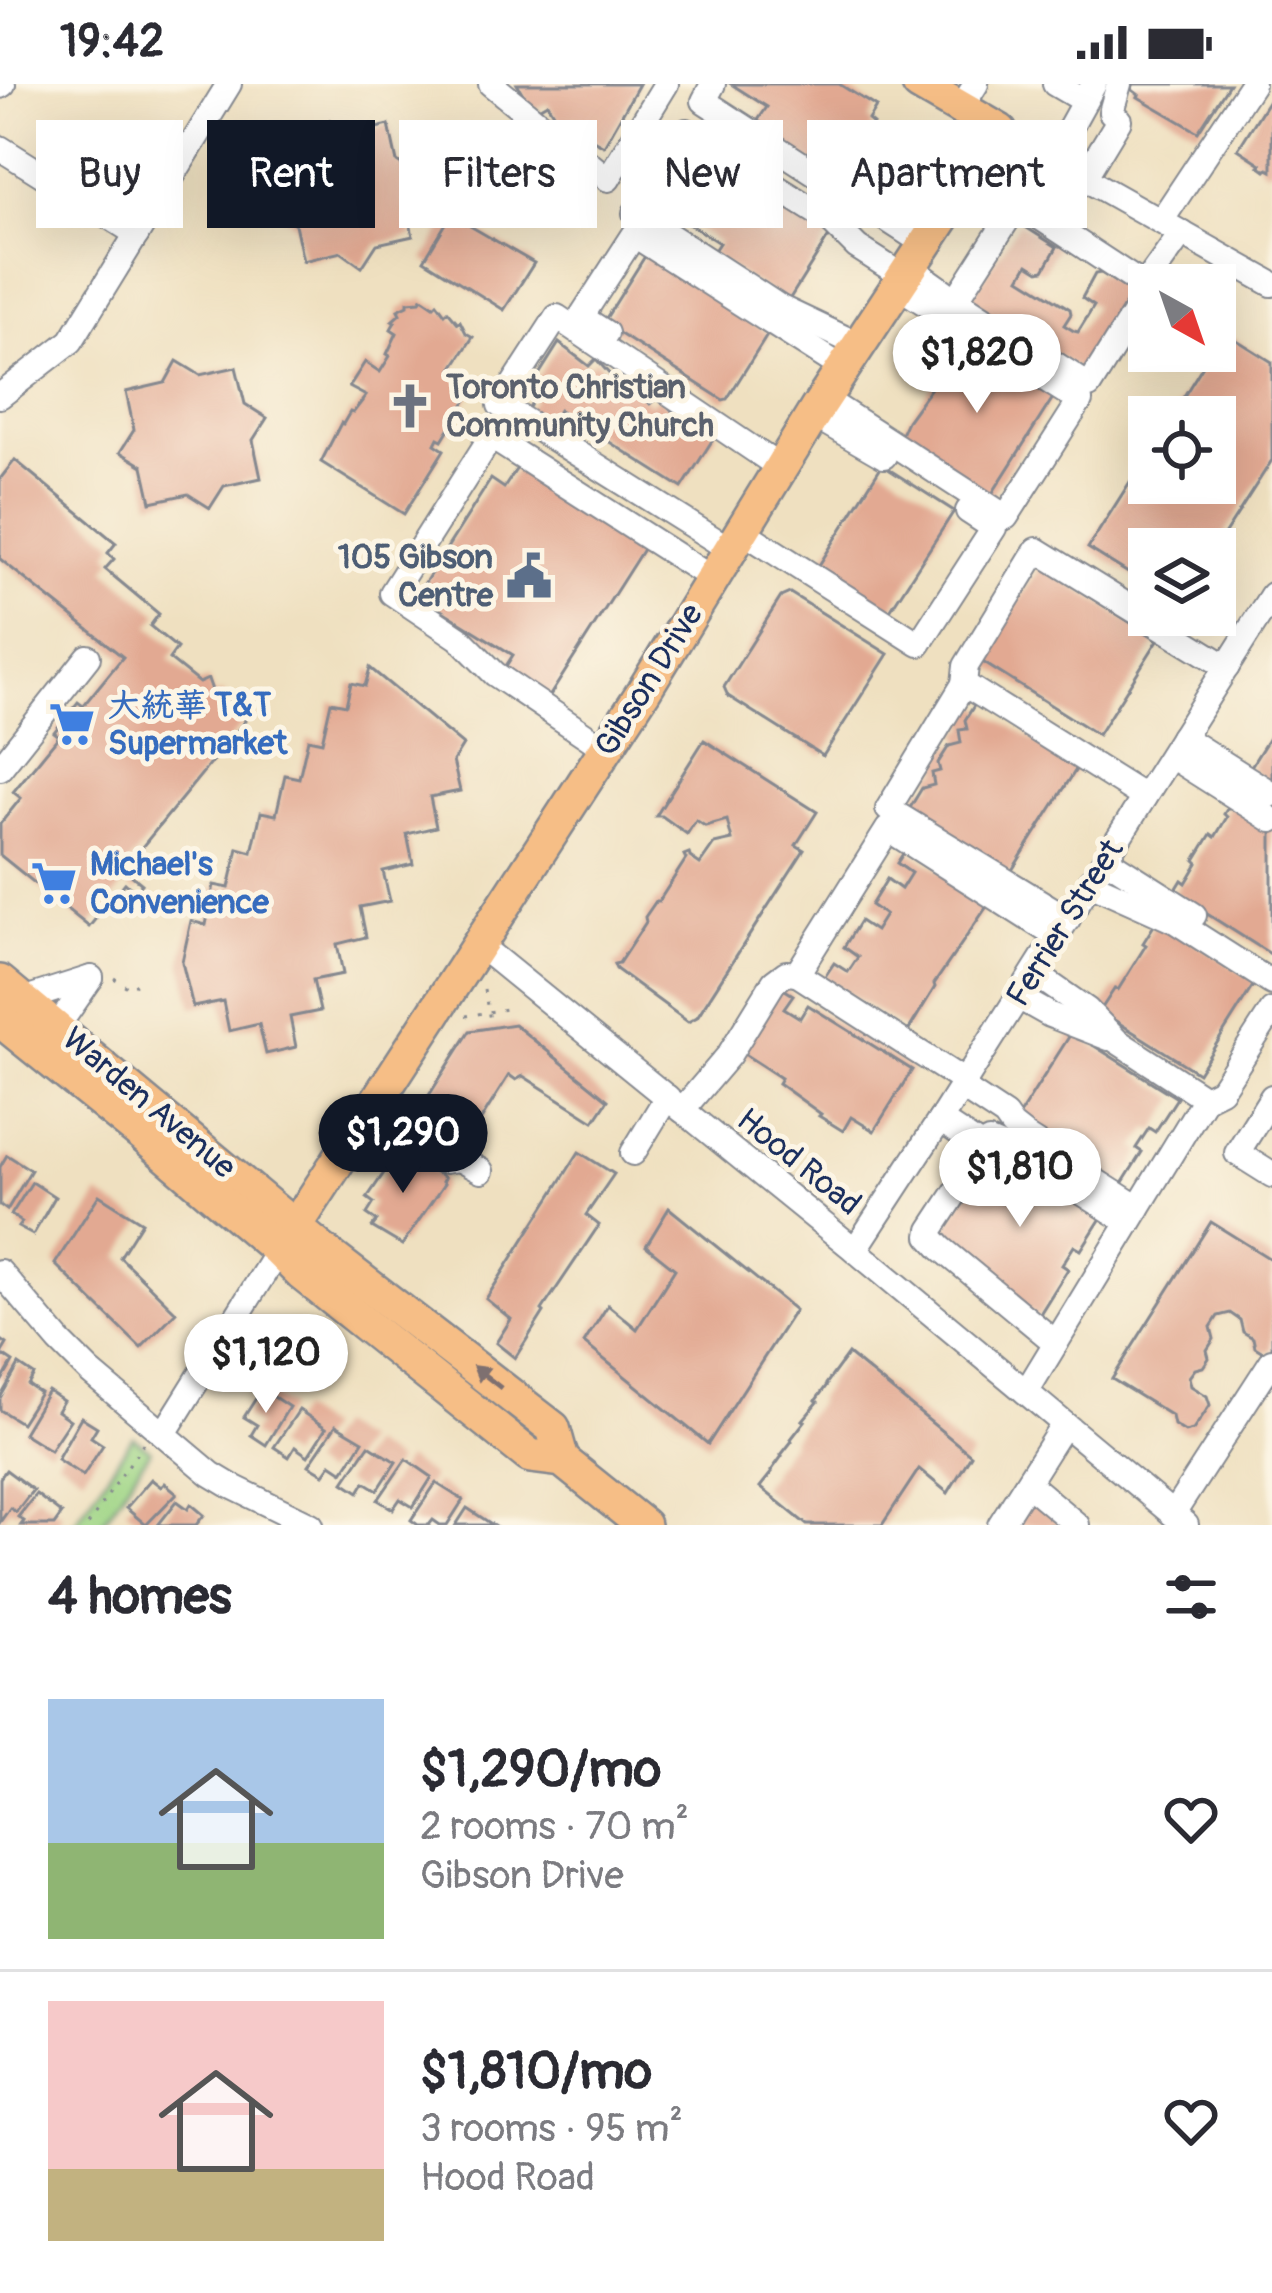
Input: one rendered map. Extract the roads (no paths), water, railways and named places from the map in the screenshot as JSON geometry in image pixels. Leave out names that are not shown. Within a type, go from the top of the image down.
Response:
[{"type":"main road","points":[[951,92],[986,120]]},
{"type":"main road","name":"Gibson Drive","points":[[286,1238],[606,749],[936,228]]},
{"type":"main road","points":[[12,1010],[57,1027]]},
{"type":"main road","name":"Warden Avenue","points":[[12,1010],[286,1238]]},
{"type":"main road","name":"Warden Avenue","points":[[57,1027],[286,1238],[302,1274],[530,1456],[562,1460],[643,1525]]},
{"type":"street","points":[[0,396],[71,341],[229,84]]},
{"type":"street","points":[[490,84],[608,179],[666,84]]},
{"type":"street","points":[[713,84],[704,101],[909,268],[1089,386],[1128,320]]},
{"type":"street","points":[[1054,84],[1089,93],[1074,120]]},
{"type":"street","points":[[1087,173],[1119,120],[1111,112],[1119,84]]},
{"type":"street","points":[[1157,264],[1172,227],[1252,84]]},
{"type":"street","points":[[819,407],[1006,517],[1080,400],[938,314],[909,268],[856,247],[832,223],[687,130],[635,214],[852,357]]},
{"type":"street","points":[[0,148],[137,234]]},
{"type":"street","points":[[1087,180],[1270,279]]},
{"type":"street","points":[[956,300],[1018,203],[1128,275]]},
{"type":"street","points":[[786,460],[581,317],[634,235],[852,357]]},
{"type":"street","points":[[786,460],[556,317],[500,405],[919,644],[994,528],[819,407]]},
{"type":"street","points":[[606,749],[495,674],[459,638],[392,593],[491,437],[713,579]]},
{"type":"street","points":[[1062,928],[888,809],[1037,550],[1227,667]]},
{"type":"street","name":"Ferrier Street","points":[[855,1250],[1272,595]]},
{"type":"street","points":[[0,768],[88,657]]},
{"type":"street","points":[[965,675],[1148,791]]},
{"type":"street","points":[[1176,747],[1272,794]]},
{"type":"street","points":[[1176,747],[1272,820]]},
{"type":"street","points":[[797,974],[888,829],[1062,928]]},
{"type":"street","points":[[1106,859],[1272,964]]},
{"type":"street","points":[[1090,883],[1175,921],[1272,983]]},
{"type":"street","name":"Hood Road","points":[[479,944],[1180,1520]]},
{"type":"street","points":[[1034,973],[1087,1010],[1117,1041]]},
{"type":"street","points":[[633,1153],[675,1104],[729,1055],[774,982],[785,974],[797,974],[963,1085],[1134,1215]]},
{"type":"street","points":[[12,1010],[91,978],[57,1027]]},
{"type":"street","points":[[1018,997],[1117,1041],[1205,1098]]},
{"type":"street","points":[[1026,1392],[1205,1098],[1221,1090],[1272,1010]]},
{"type":"street","points":[[1272,1097],[1237,1153],[1272,1175]]},
{"type":"street","points":[[373,1109],[387,1126],[445,1161],[470,1165]]},
{"type":"street","points":[[940,1120],[984,1149]]},
{"type":"street","points":[[1056,1342],[930,1236],[989,1142],[1134,1215]]},
{"type":"street","points":[[160,1429],[286,1238]]},
{"type":"street","points":[[0,1273],[90,1372],[211,1474],[311,1525]]},
{"type":"street","points":[[1180,1520],[1272,1361]]},
{"type":"street","points":[[1000,1525],[1064,1424]]},
{"type":"street","points":[[1027,1483],[1078,1525]]},
{"type":"place","name":"Toronto Christian Community Church","points":[[410,406]]},
{"type":"place","name":"105 Gibson Centre","points":[[529,576]]},
{"type":"place","name":"大統華 T&T Supermarket","points":[[72,724]]},
{"type":"place","name":"Michael's Convenience","points":[[54,883]]}]
